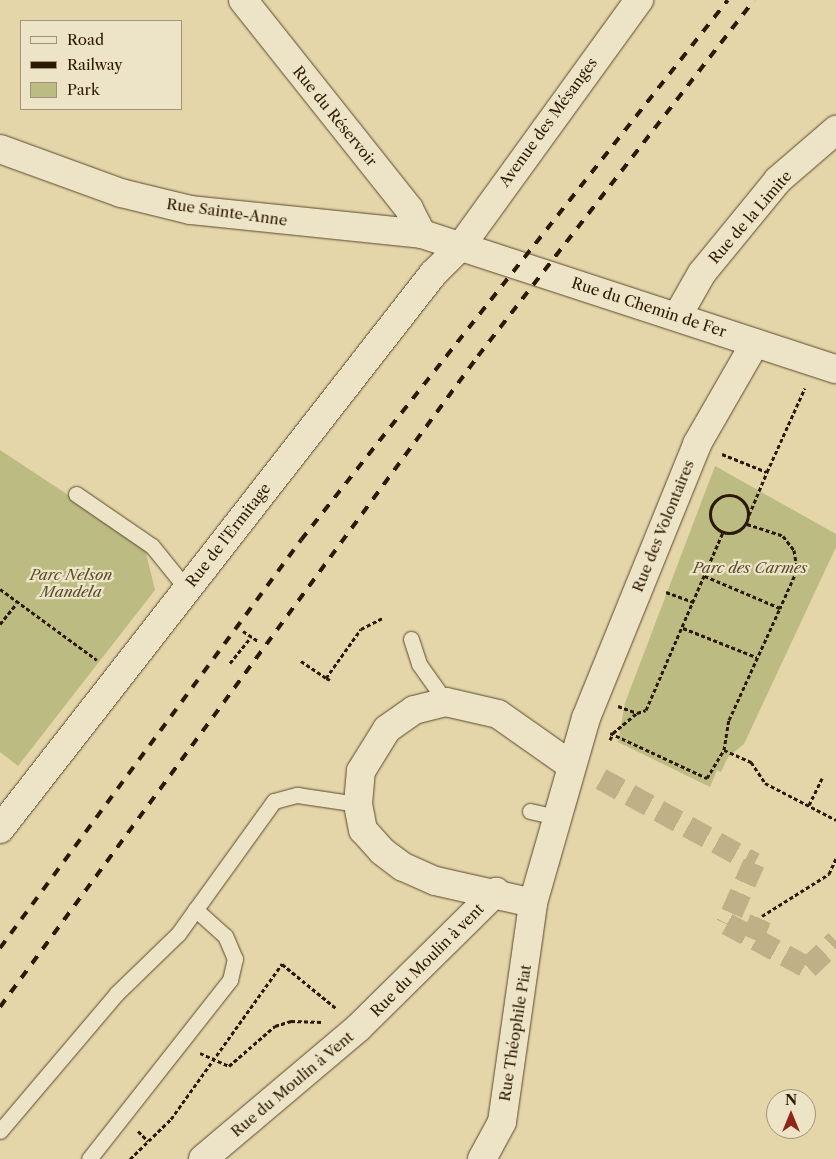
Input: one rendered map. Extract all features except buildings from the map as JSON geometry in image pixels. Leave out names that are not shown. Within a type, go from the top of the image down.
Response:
[{"type":"street","name":"Rue du Réservoir","points":[[243,0],[409,209],[422,234]]},
{"type":"street","name":"Avenue des Mésanges","points":[[461,246],[639,0]]},
{"type":"street","name":"Rue de la Limite","points":[[678,315],[702,273],[778,180],[836,130]]},
{"type":"street","name":"Rue Sainte-Anne","points":[[0,149],[121,193],[191,210],[422,234],[461,246]]},
{"type":"street","name":"Rue du Chemin de Fer","points":[[461,246],[827,365]]},
{"type":"street","name":"Rue de l'Ermitage","points":[[0,829],[118,675],[433,274],[461,246]]},
{"type":"street","name":"Rue des Volontaires","points":[[557,817],[587,717],[696,444],[755,342]]},
{"type":"street","points":[[533,903],[496,892],[435,881],[403,867],[363,830],[358,804],[361,771],[387,729],[414,710],[446,702],[498,714],[572,766]]},
{"type":"street","name":"Rue Théophile Piat","points":[[482,1159],[502,1122],[533,903],[557,817]]},
{"type":"street","name":"Rue du Moulin à vent","points":[[358,1028],[496,892]]},
{"type":"street","name":"Rue du Moulin à Vent","points":[[203,1159],[358,1028]]},
{"type":"lane","points":[[76,494],[152,546],[186,588]]},
{"type":"lane","points":[[411,639],[419,664],[446,702]]},
{"type":"lane","points":[[0,1131],[196,909],[274,801],[297,795],[358,804]]},
{"type":"lane","points":[[530,811],[557,817]]},
{"type":"lane","points":[[89,1159],[230,980],[235,959],[225,936],[196,909]]},
{"type":"path","points":[[723,532],[741,530],[747,524],[767,472],[827,365]]},
{"type":"path","points":[[696,444],[767,472]]},
{"type":"path","points":[[723,532],[710,516],[717,500],[738,497],[749,515]]},
{"type":"path","points":[[587,717],[613,733],[707,778],[724,750],[729,720],[797,570],[794,550],[783,536],[747,524]]},
{"type":"path","points":[[587,717],[638,713],[646,710],[723,532]]},
{"type":"path","points":[[705,576],[780,608]]},
{"type":"path","points":[[0,589],[16,604],[118,675]]},
{"type":"path","points":[[0,624],[16,604]]},
{"type":"path","points":[[301,661],[328,679],[361,630],[383,618]]},
{"type":"path","points":[[683,628],[756,657]]},
{"type":"path","points":[[243,631],[258,642]]},
{"type":"path","points":[[230,663],[251,637]]},
{"type":"path","points":[[613,733],[638,713]]},
{"type":"path","points":[[724,750],[751,762],[765,783],[836,820]]},
{"type":"path","points":[[809,805],[822,778]]},
{"type":"path","points":[[762,916],[829,874],[836,858]]},
{"type":"path","points":[[130,1159],[171,1119],[282,964],[358,1028]]},
{"type":"path","points":[[183,1041],[212,1062],[229,1066],[275,1026],[292,1021]]},
{"type":"green space","name":"Parc Nelson Mandela","points":[[0,450],[144,545],[155,590],[18,766],[0,752]]},
{"type":"green space","name":"Parc des Carmes","points":[[715,466],[836,534],[836,547],[744,744],[728,757],[721,772],[717,770],[710,787],[618,742],[625,703]]},
{"type":"tunnel","points":[[601,779],[754,863],[727,924],[808,968],[836,941]]},
{"type":"tunnel","points":[[752,939],[762,916]]},
{"type":"railway","points":[[0,948],[301,540],[728,0]]},
{"type":"railway","points":[[0,1007],[478,356],[754,0]]}]
